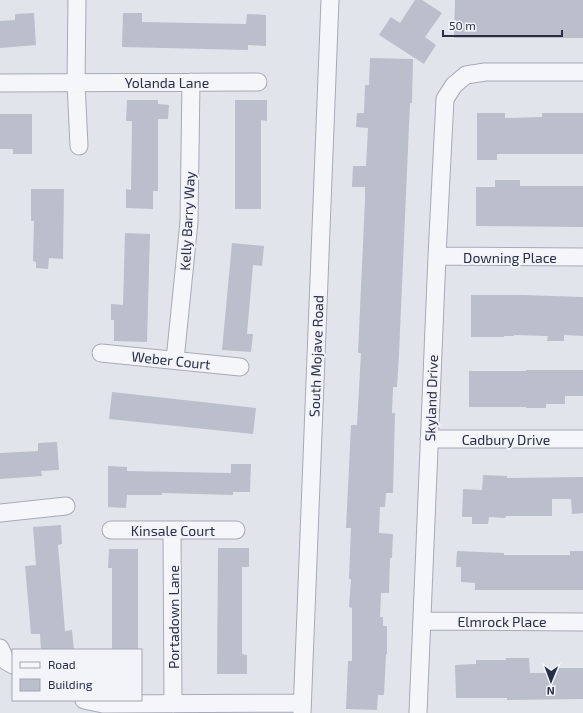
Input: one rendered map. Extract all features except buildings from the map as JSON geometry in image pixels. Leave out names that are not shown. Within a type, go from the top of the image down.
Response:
[{"type":"street","points":[[76,0],[78,146]]},
{"type":"street","name":"South Mojave Road","points":[[302,708],[330,0]]},
{"type":"street","name":"Skyland Drive","points":[[418,713],[445,98],[454,85],[466,75],[485,72],[583,72]]},
{"type":"street","name":"Kelly Barry Way","points":[[174,360],[189,222],[191,82]]},
{"type":"street","name":"Yolanda Lane","points":[[0,83],[258,82]]},
{"type":"street","name":"Downing Place","points":[[437,256],[583,257]]},
{"type":"street","name":"Weber Court","points":[[101,353],[240,367]]},
{"type":"street","name":"Cadbury Drive","points":[[429,439],[583,439]]},
{"type":"street","points":[[0,513],[66,506]]},
{"type":"street","name":"Kinsale Court","points":[[111,530],[236,530]]},
{"type":"street","name":"Portadown Lane","points":[[172,530],[173,704]]},
{"type":"street","name":"Elmrock Place","points":[[422,621],[583,622]]},
{"type":"street","points":[[0,648],[6,661],[12,665]]},
{"type":"street","points":[[86,701],[103,708],[173,704],[302,708]]}]
